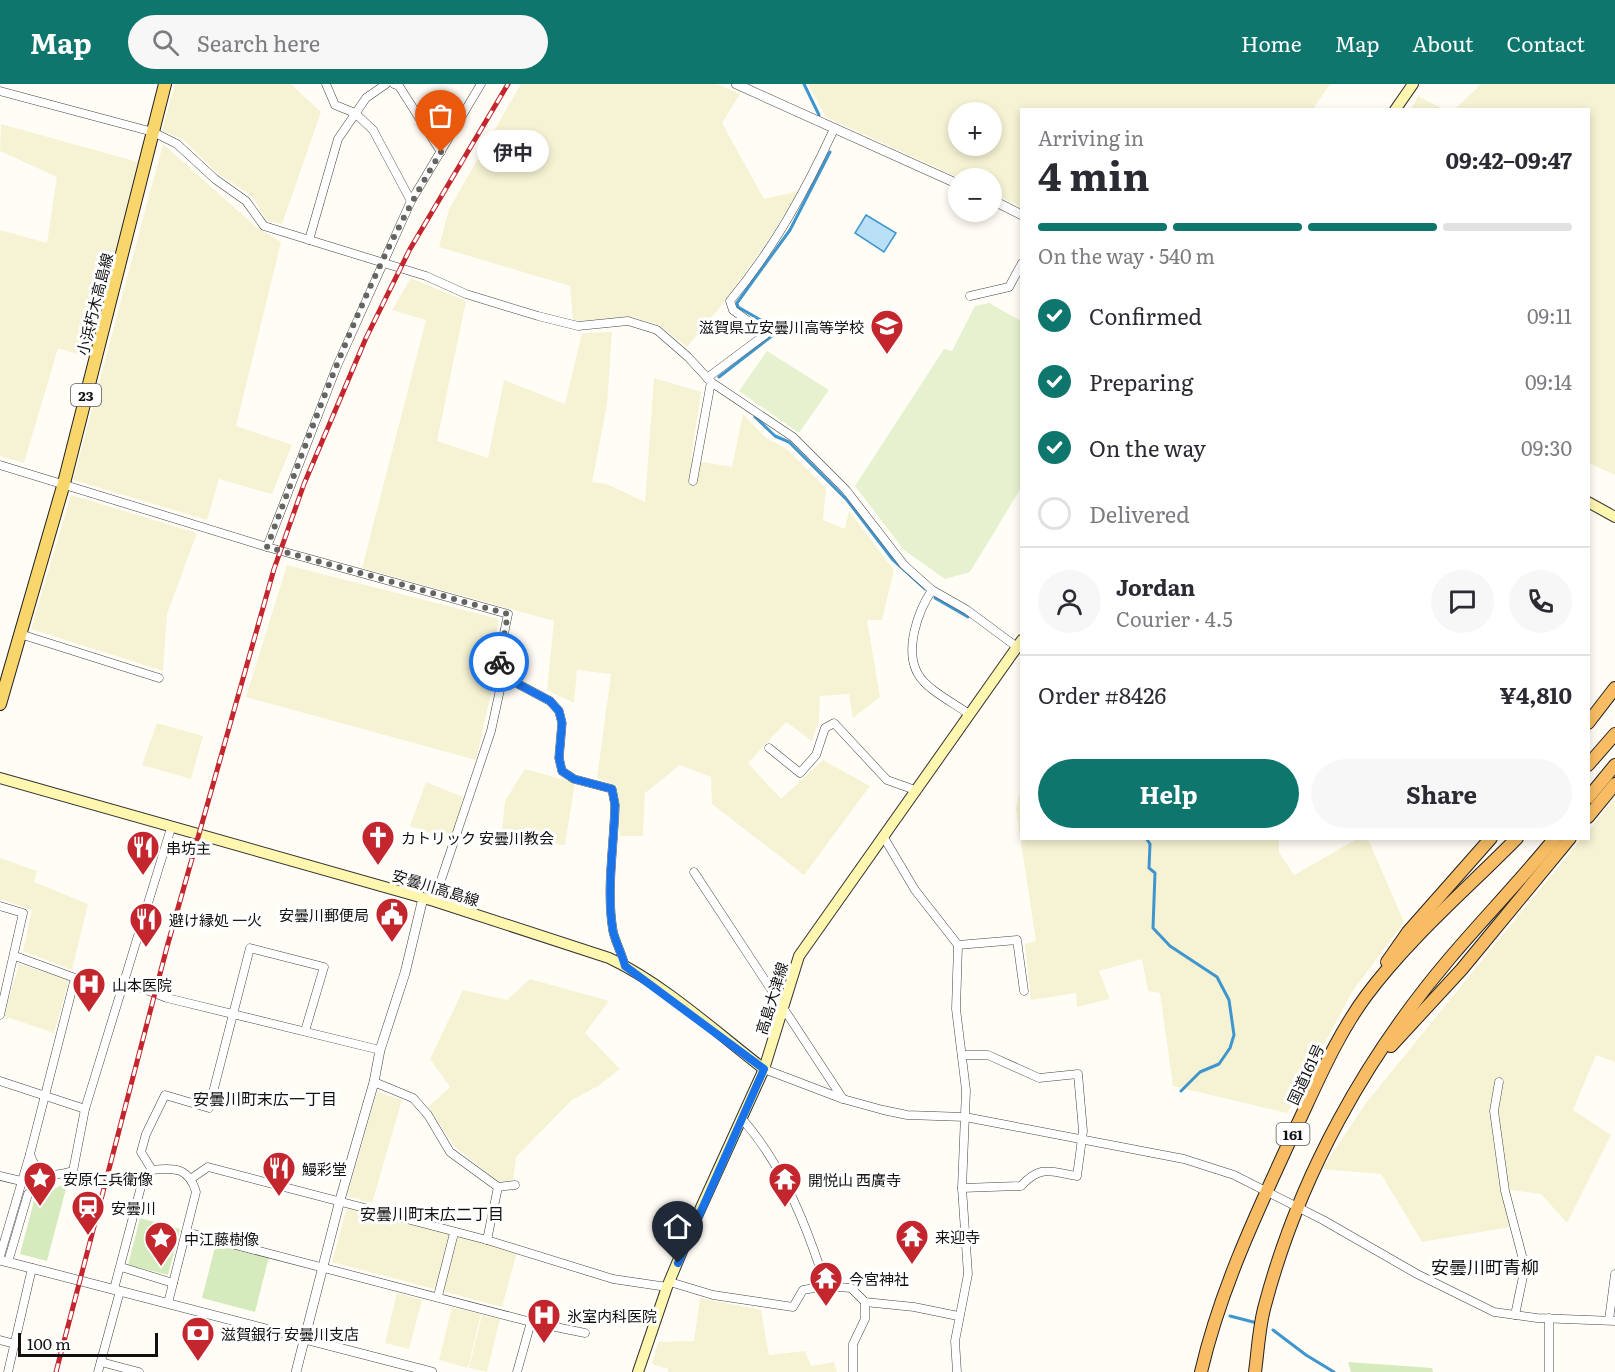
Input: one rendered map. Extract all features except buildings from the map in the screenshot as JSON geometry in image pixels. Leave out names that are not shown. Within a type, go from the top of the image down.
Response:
[{"type":"highway","points":[[1590,720],[1615,688]]},
{"type":"highway","points":[[1590,763],[1615,734]]},
{"type":"highway","points":[[1590,796],[1615,765]]},
{"type":"highway","points":[[1590,815],[1615,784]]},
{"type":"highway","points":[[1367,994],[1408,932],[1489,840]]},
{"type":"highway","name":"国道161号","points":[[1201,1372],[1213,1325],[1266,1191],[1333,1047],[1367,994],[1415,941],[1515,840]]},
{"type":"highway","name":"161","points":[[1255,1372],[1265,1306],[1299,1209],[1338,1122],[1376,1055],[1449,959],[1553,840]]},
{"type":"highway","points":[[1376,1055],[1394,1043],[1462,969],[1568,840]]},
{"type":"main road","name":"小浜朽木高島線","points":[[0,704],[64,483],[165,84]]},
{"type":"main road","points":[[1396,108],[1413,84]]},
{"type":"main road","points":[[1590,503],[1615,517]]},
{"type":"main road","name":"高島大津線","points":[[638,1372],[668,1285],[764,1069],[799,956],[1019,644]]},
{"type":"main road","name":"安曇川高島線","points":[[0,778],[434,901],[579,947],[625,966],[764,1069]]},
{"type":"street","points":[[1,84],[0,90],[153,132],[177,144],[215,179],[246,201],[264,226],[426,276],[466,294],[578,326],[628,321],[642,324],[668,338],[709,380],[793,437],[846,490],[904,565],[932,590],[1019,644]]},
{"type":"street","points":[[326,84],[335,105],[356,113],[373,130],[411,201]]},
{"type":"street","points":[[309,240],[338,139],[366,98],[386,84]]},
{"type":"street","points":[[394,84],[399,86],[441,152]]},
{"type":"street","points":[[267,547],[337,366],[411,201],[481,84]]},
{"type":"street","points":[[736,84],[948,179]]},
{"type":"street","points":[[693,481],[709,380],[766,334],[733,310],[730,301],[761,263],[792,215],[834,129]]},
{"type":"street","points":[[1002,205],[1020,213]]},
{"type":"street","points":[[970,296],[1009,287],[1020,266]]},
{"type":"street","points":[[0,465],[267,547],[508,614],[498,663],[503,676],[483,760],[434,901]]},
{"type":"street","points":[[932,590],[924,602],[915,631],[914,655],[917,674],[933,691],[945,696],[969,714]]},
{"type":"street","points":[[20,634],[159,678]]},
{"type":"street","points":[[503,676],[550,701],[559,711],[562,723],[559,758],[562,771],[574,779],[612,789],[615,805],[611,910],[613,933],[620,944],[625,966]]},
{"type":"street","points":[[769,747],[800,773],[816,755],[825,728],[834,723],[887,780],[915,790]]},
{"type":"street","points":[[171,828],[85,1109],[73,1171],[53,1177],[28,1194],[4,1261],[432,1372]]},
{"type":"street","points":[[883,836],[915,891],[958,945],[956,1009],[966,1090],[962,1188],[968,1274],[958,1316],[957,1372]]},
{"type":"street","points":[[694,872],[843,1099]]},
{"type":"street","points":[[296,1372],[340,1200],[374,1082],[380,1050],[405,973],[423,898]]},
{"type":"street","points":[[0,906],[23,913],[0,1015]]},
{"type":"street","points":[[958,945],[1017,940],[1024,991]]},
{"type":"street","points":[[152,1170],[141,1152],[146,1134],[165,1095],[209,1108],[250,948],[324,968],[305,1031]]},
{"type":"street","points":[[0,1256],[30,1154],[43,1095],[75,978],[15,956]]},
{"type":"street","points":[[123,981],[167,998],[380,1050]]},
{"type":"street","points":[[962,1055],[987,1055],[1039,1078],[1078,1074],[1083,1105],[1077,1176],[1040,1171],[1033,1173],[1021,1186],[962,1188]]},
{"type":"street","points":[[764,1069],[843,1099],[907,1115],[965,1117],[1184,1159],[1234,1175],[1323,1220],[1457,1295],[1494,1312],[1548,1318],[1612,1320],[1615,1274]]},
{"type":"street","points":[[0,1081],[85,1109]]},
{"type":"street","points":[[374,1082],[413,1098],[428,1115],[450,1152],[498,1187],[515,1185]]},
{"type":"street","points":[[1499,1082],[1494,1111],[1505,1191],[1525,1267],[1515,1315]]},
{"type":"street","points":[[743,1120],[779,1173],[802,1218],[826,1286]]},
{"type":"street","points":[[30,1154],[37,1169],[53,1177]]},
{"type":"street","points":[[192,1179],[208,1167],[487,1240],[613,1280],[668,1285],[713,1295],[793,1307],[803,1290],[826,1286],[851,1288],[865,1302],[914,1307],[958,1316]]},
{"type":"street","points":[[98,1372],[143,1179],[152,1170],[168,1168],[185,1173],[192,1179],[196,1192],[168,1303]]},
{"type":"street","points":[[0,1176],[21,1181]]},
{"type":"street","points":[[487,1240],[498,1187]]},
{"type":"street","points":[[186,1232],[531,1322],[585,1333]]},
{"type":"street","points":[[438,1296],[454,1233]]},
{"type":"street","points":[[121,1267],[173,1283]]},
{"type":"street","points":[[8,1372],[32,1268]]},
{"type":"street","points":[[852,1372],[853,1344],[865,1318],[865,1302]]},
{"type":"street","points":[[1548,1318],[1549,1372]]},
{"type":"street","points":[[517,1372],[531,1322]]},
{"type":"street","points":[[0,1340],[15,1344]]},
{"type":"street","points":[[101,1362],[139,1372]]},
{"type":"shaded area","points":[[175,84],[291,84],[321,112],[282,224],[267,221],[252,196],[216,172],[183,139],[162,131]]},
{"type":"shaded area","points":[[521,84],[717,84],[740,94],[722,123],[764,199],[799,191],[771,236],[724,302],[687,347],[659,325],[633,317],[573,321],[570,286],[439,247],[449,209]]},
{"type":"shaded area","points":[[808,84],[1330,84],[1314,108],[1020,108],[1020,207],[1002,198],[1002,168],[948,168],[948,173],[826,117]]},
{"type":"shaded area","points":[[1481,84],[1615,84],[1615,475],[1590,463],[1590,108],[1456,108]]},
{"type":"shaded area","points":[[1418,96],[1441,108],[1412,108]]},
{"type":"shaded area","points":[[1,124],[138,162],[89,358],[58,348],[24,463],[0,456],[0,230],[47,243],[57,177],[0,151]]},
{"type":"shaded area","points":[[163,144],[255,226],[281,242],[236,426],[292,445],[272,494],[219,479],[207,520],[73,480]]},
{"type":"shaded area","points":[[411,278],[466,301],[437,441],[488,458],[504,380],[565,404],[582,333],[612,332],[607,405],[592,482],[607,484],[645,502],[654,378],[701,392],[691,460],[732,467],[743,414],[766,438],[787,449],[826,488],[823,520],[845,529],[849,511],[894,570],[882,620],[867,620],[880,697],[853,718],[849,694],[820,696],[819,720],[812,741],[786,722],[748,763],[781,799],[823,760],[870,786],[804,875],[712,804],[711,777],[680,765],[645,793],[643,836],[620,836],[617,786],[597,778],[611,674],[577,670],[574,703],[547,690],[554,621],[362,568],[426,320],[392,310]]},
{"type":"shaded area","points":[[71,495],[197,533],[167,614],[163,671],[31,629]]},
{"type":"shaded area","points":[[287,565],[499,619],[490,662],[495,676],[476,760],[246,697]]},
{"type":"shaded area","points":[[157,723],[203,736],[191,779],[142,765]]},
{"type":"shaded area","points":[[525,769],[575,783],[565,845],[501,839],[505,801]]},
{"type":"shaded area","points":[[426,782],[463,797],[453,841],[410,826]]},
{"type":"shaded area","points":[[1020,791],[1020,835],[1016,809]]},
{"type":"shaded area","points":[[1615,797],[1615,1062],[1596,1055],[1573,1110],[1611,1135],[1567,1223],[1541,1194],[1503,1189],[1510,1227],[1422,1242],[1381,1174],[1322,1169],[1366,1103],[1580,840],[1590,840],[1590,829]]},
{"type":"shaded area","points":[[1021,840],[1279,840],[1279,852],[1294,875],[1355,840],[1368,840],[1404,922],[1352,992],[1287,1113],[1173,1086],[1160,993],[1148,991],[1142,959],[1099,971],[1110,999],[1077,1007],[1076,993],[1031,1000],[1025,944],[1036,941]]},
{"type":"shaded area","points":[[0,858],[37,871],[34,882],[88,904],[72,970],[23,951],[32,910],[0,899]]},
{"type":"shaded area","points":[[19,964],[69,980],[54,1033],[4,1016]]},
{"type":"shaded area","points":[[530,979],[609,1001],[585,1033],[620,1069],[598,1086],[572,1100],[516,1157],[513,1181],[498,1182],[454,1146],[428,1107],[450,1087],[430,1059],[463,990],[507,1000]]},
{"type":"shaded area","points":[[377,1092],[402,1100],[372,1203],[347,1196]]},
{"type":"shaded area","points":[[347,1207],[517,1252],[502,1307],[332,1262]]},
{"type":"shaded area","points":[[397,1293],[422,1300],[409,1349],[385,1343]]},
{"type":"shaded area","points":[[700,1298],[761,1310],[769,1355],[805,1351],[811,1366],[834,1362],[837,1372],[668,1372],[668,1369],[652,1364],[658,1342],[694,1341]]},
{"type":"shaded area","points":[[452,1307],[481,1314],[468,1368],[439,1360]]},
{"type":"shaded area","points":[[482,1315],[500,1319],[487,1372],[469,1368]]},
{"type":"green space","points":[[989,303],[1020,320],[1020,490],[970,572],[945,579],[904,550],[855,486],[944,349],[952,351],[975,306]]},
{"type":"green space","points":[[767,351],[829,390],[799,433],[739,391]]},
{"type":"green space","points":[[68,1181],[47,1261],[20,1254],[34,1201]]},
{"type":"green space","points":[[140,1218],[180,1229],[168,1275],[128,1265]]},
{"type":"green space","points":[[216,1243],[269,1257],[255,1312],[202,1298]]},
{"type":"green space","points":[[1348,1362],[1432,1368],[1433,1372],[1351,1372]]},
{"type":"water","points":[[866,215],[896,233],[884,252],[855,233]]},
{"type":"waterway","points":[[804,84],[819,115]]},
{"type":"waterway","points":[[769,325],[738,307],[737,303],[790,230],[830,152]]},
{"type":"waterway","points":[[719,377],[777,332]]},
{"type":"waterway","points":[[755,417],[775,436],[789,442],[847,500],[893,560],[925,589]]},
{"type":"waterway","points":[[935,598],[968,617]]},
{"type":"waterway","points":[[1147,840],[1150,844],[1149,868],[1155,873],[1153,928],[1170,946],[1217,977],[1229,1000],[1234,1035],[1230,1048],[1219,1064],[1200,1072],[1181,1091]]},
{"type":"waterway","points":[[1230,1316],[1257,1323]]},
{"type":"waterway","points":[[1273,1330],[1306,1355],[1334,1372]]},
{"type":"railway","points":[[56,1372],[167,947],[274,569],[304,484],[366,338],[410,249],[508,84]]},
{"type":"way so far","points":[[441,152],[411,201],[337,366],[267,547],[508,614],[499,662]]},
{"type":"place","name":"伊中","points":[[441,152]]},
{"type":"place","name":"滋賀県立安曇川高等学校","points":[[887,355]]},
{"type":"place","name":"カトリック 安曇川教会","points":[[378,866]]},
{"type":"place","name":"串坊主","points":[[143,876]]},
{"type":"place","name":"安曇川郵便局","points":[[392,943]]},
{"type":"place","name":"避け縁処 一火","points":[[146,948]]},
{"type":"place","name":"山本医院","points":[[89,1013]]},
{"type":"place","name":"鰻彩堂","points":[[279,1197]]},
{"type":"place","name":"安原仁兵衛像","points":[[40,1207]]},
{"type":"place","name":"開悦山 西廣寺","points":[[785,1208]]},
{"type":"place","name":"安曇川","points":[[88,1236]]},
{"type":"place","name":"来迎寺","points":[[912,1265]]},
{"type":"place","name":"中江藤樹像","points":[[161,1267]]},
{"type":"place","name":"今宮神社","points":[[826,1307]]},
{"type":"place","name":"氷室内科医院","points":[[544,1344]]},
{"type":"place","name":"滋賀銀行 安曇川支店","points":[[198,1362]]},
{"type":"district","name":"安曇川町末広一丁目","points":[[265,1098]]},
{"type":"district","name":"安曇川町末広二丁目","points":[[432,1213]]},
{"type":"district","name":"安曇川町青柳","points":[[1485,1266]]},
{"type":"route","points":[[499,662],[503,676],[550,701],[559,711],[562,723],[559,765],[562,771],[574,779],[601,784],[612,789],[615,805],[611,910],[613,933],[620,944],[625,966],[669,996],[764,1069],[678,1263]]}]
